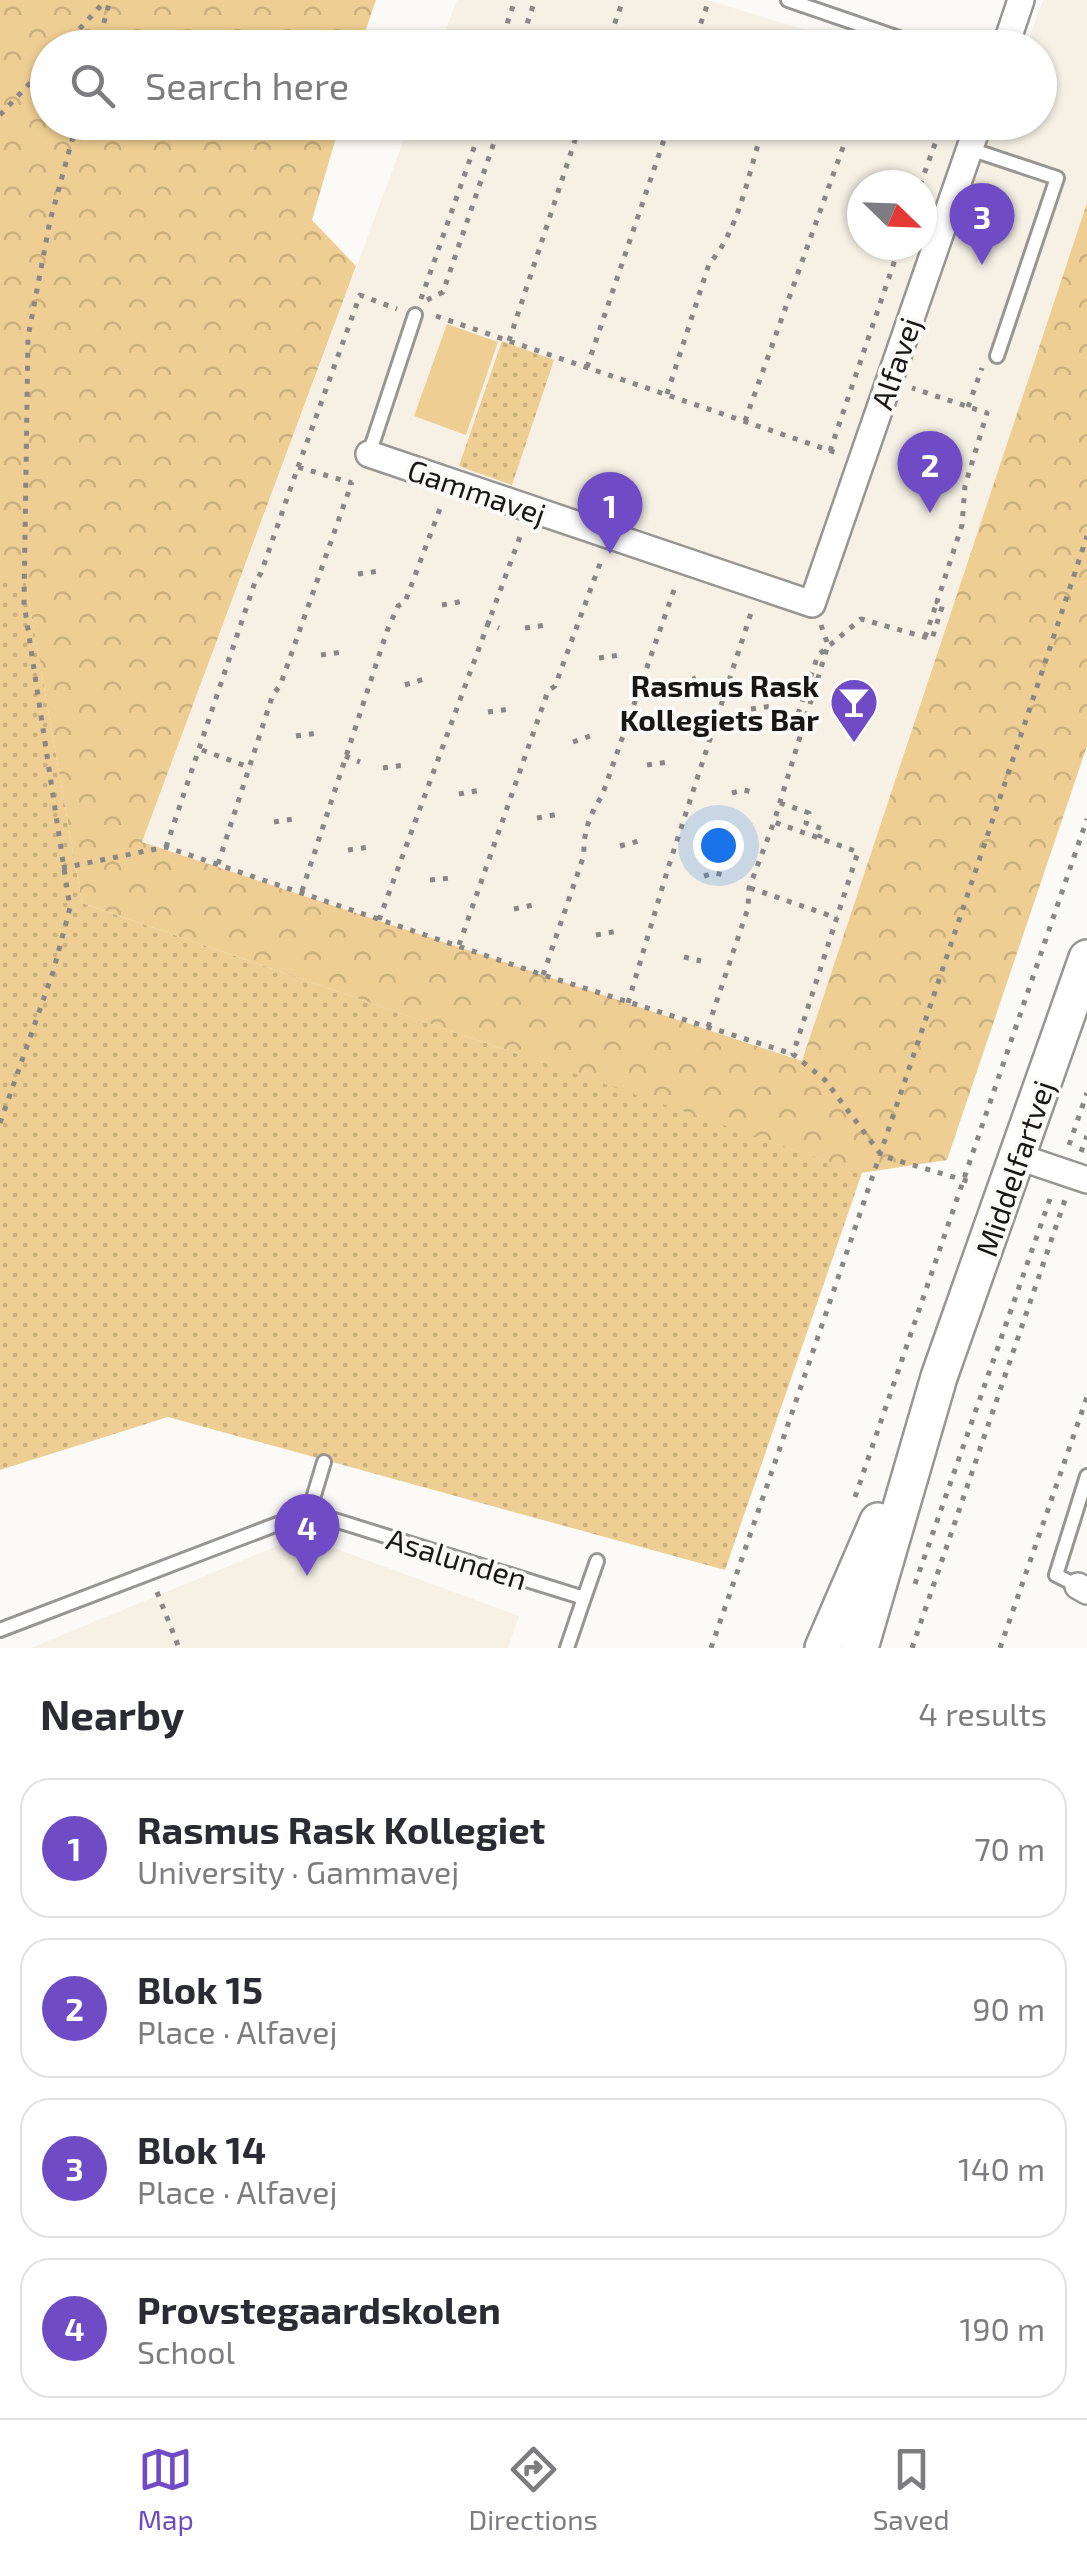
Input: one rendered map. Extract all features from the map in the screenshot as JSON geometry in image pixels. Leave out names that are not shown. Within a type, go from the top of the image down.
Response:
[{"type":"main road","name":"Middelfartvej","points":[[860,1648],[940,1378],[1087,958]]},
{"type":"main road","name":"Middelfartvej","points":[[823,1648],[940,1378]]},
{"type":"street","points":[[1011,30],[1021,0]]},
{"type":"street","name":"Alfavej","points":[[812,604],[973,140]]},
{"type":"street","name":"Gammavej","points":[[362,462],[450,482],[812,604]]},
{"type":"street","points":[[1019,1156],[1074,1175]]},
{"type":"lane","points":[[788,0],[876,30]]},
{"type":"lane","points":[[970,148],[1057,178],[997,356]]},
{"type":"lane","points":[[362,462],[415,315]]},
{"type":"lane","points":[[0,1630],[309,1512],[324,1462]]},
{"type":"lane","points":[[1082,1589],[1056,1575],[1087,1476]]},
{"type":"lane","name":"Asalunden","points":[[309,1512],[584,1598]]},
{"type":"lane","points":[[567,1648],[596,1561]]},
{"type":"path","points":[[79,30],[108,0]]},
{"type":"path","points":[[101,30],[108,0]]},
{"type":"path","points":[[505,30],[516,0]]},
{"type":"path","points":[[525,30],[535,0]]},
{"type":"path","points":[[612,30],[623,0]]},
{"type":"path","points":[[698,30],[709,0]]},
{"type":"path","points":[[0,115],[30,83]]},
{"type":"path","points":[[0,1123],[54,972],[70,908],[24,603],[28,337],[50,221],[71,140]]},
{"type":"path","points":[[477,140],[420,304],[443,292],[496,140]]},
{"type":"path","points":[[510,340],[575,140]]},
{"type":"path","points":[[587,368],[664,140]]},
{"type":"path","points":[[667,394],[709,264],[720,252],[758,140]]},
{"type":"path","points":[[745,422],[846,140]]},
{"type":"path","points":[[925,170],[936,140]]},
{"type":"path","points":[[830,451],[895,260]]},
{"type":"path","points":[[166,847],[255,582],[360,295],[415,315],[436,315],[570,365],[667,394],[709,413],[861,461]]},
{"type":"path","points":[[798,714],[818,655],[861,618],[932,639],[943,604],[937,602],[962,524],[965,486],[987,414],[889,381]]},
{"type":"path","points":[[218,864],[362,462]]},
{"type":"path","points":[[298,467],[352,483]]},
{"type":"path","points":[[302,891],[321,843],[372,674],[398,606],[405,602],[450,482]]},
{"type":"path","points":[[379,920],[486,622],[531,510]]},
{"type":"path","points":[[710,1648],[822,1318],[882,1156],[1087,536]]},
{"type":"path","points":[[459,945],[511,810],[548,691],[555,686],[572,651],[610,537]]},
{"type":"path","points":[[543,975],[584,855],[583,837],[648,674],[684,560]]},
{"type":"path","points":[[322,565],[334,570]]},
{"type":"path","points":[[358,574],[380,571]]},
{"type":"path","points":[[628,1003],[760,587]]},
{"type":"path","points":[[408,594],[417,600]]},
{"type":"path","points":[[442,605],[464,601]]},
{"type":"path","points":[[708,1028],[828,645],[812,604]]},
{"type":"path","points":[[486,622],[499,628]]},
{"type":"path","points":[[525,628],[547,625]]},
{"type":"path","points":[[321,655],[343,652]]},
{"type":"path","points":[[599,658],[621,655]]},
{"type":"path","points":[[372,674],[382,679]]},
{"type":"path","points":[[405,685],[427,678]]},
{"type":"path","points":[[680,683],[696,678]]},
{"type":"path","points":[[457,703],[465,706]]},
{"type":"path","points":[[751,709],[773,706]]},
{"type":"path","points":[[488,712],[510,710]]},
{"type":"path","points":[[296,736],[318,733]]},
{"type":"path","points":[[534,733],[543,736]]},
{"type":"path","points":[[573,742],[590,736]]},
{"type":"path","points":[[201,749],[251,768]]},
{"type":"path","points":[[345,756],[360,762]]},
{"type":"path","points":[[616,756],[624,759]]},
{"type":"path","points":[[647,766],[669,762]]},
{"type":"path","points":[[383,768],[405,765]]},
{"type":"path","points":[[428,783],[436,787]]},
{"type":"path","points":[[696,784],[708,788]]},
{"type":"path","points":[[459,794],[481,790]]},
{"type":"path","points":[[732,793],[753,792]]},
{"type":"path","points":[[780,803],[810,813],[806,823],[823,829],[819,838]]},
{"type":"path","points":[[538,818],[559,814]]},
{"type":"path","points":[[234,815],[246,819]]},
{"type":"path","points":[[274,822],[293,819]]},
{"type":"path","points":[[854,1499],[1087,819]]},
{"type":"path","points":[[774,822],[858,852],[793,1054]]},
{"type":"path","points":[[583,837],[592,841]]},
{"type":"path","points":[[620,846],[639,841]]},
{"type":"path","points":[[61,868],[166,847],[543,975],[793,1054],[825,1080],[882,1156],[957,1177]]},
{"type":"path","points":[[348,850],[370,847]]},
{"type":"path","points":[[668,868],[679,871]]},
{"type":"path","points":[[397,871],[407,874]]},
{"type":"path","points":[[704,876],[715,872],[724,875]]},
{"type":"path","points":[[430,880],[452,878]]},
{"type":"path","points":[[750,888],[837,918]]},
{"type":"path","points":[[477,897],[488,901]]},
{"type":"path","points":[[514,909],[533,904]]},
{"type":"path","points":[[561,923],[573,928]]},
{"type":"path","points":[[596,934],[618,932]]},
{"type":"path","points":[[643,954],[655,958]]},
{"type":"path","points":[[684,957],[701,961]]},
{"type":"path","points":[[912,1594],[1074,1175],[1087,1093]]},
{"type":"path","points":[[912,1648],[1087,1136]]},
{"type":"path","points":[[1000,1648],[1087,1397]]},
{"type":"path","points":[[149,1571],[178,1648]]},
{"type":"shaded area","points":[[457,0],[707,0],[806,30],[446,30]]},
{"type":"shaded area","points":[[1043,0],[1087,0],[1087,203],[803,1061],[142,842],[404,140],[1057,140],[1057,30],[1032,30]]},
{"type":"shaded area","points":[[301,1536],[519,1616],[508,1648],[31,1648]]},
{"type":"green space","points":[[0,0],[376,0],[366,30],[30,30],[30,140],[335,140],[312,220],[356,266],[142,842],[802,1061],[1087,203],[1087,746],[947,1160],[861,1173],[82,903],[25,579],[0,576]]},
{"type":"green space","points":[[447,324],[498,342],[466,435],[414,416]]},
{"type":"green space","points":[[502,341],[554,360],[512,485],[459,466]]},
{"type":"green space","points":[[0,576],[25,578],[82,903],[862,1173],[725,1570],[168,1417],[0,1470]]},
{"type":"place","name":"Blok 14","points":[[982,265]]},
{"type":"place","name":"Blok 15","points":[[930,513]]},
{"type":"place","name":"Rasmus Rask Kollegiet","points":[[610,554]]},
{"type":"place","name":"Rasmus Rask Kollegiets Bar","points":[[854,744]]},
{"type":"place","name":"Provstegaardskolen","points":[[307,1576]]}]
